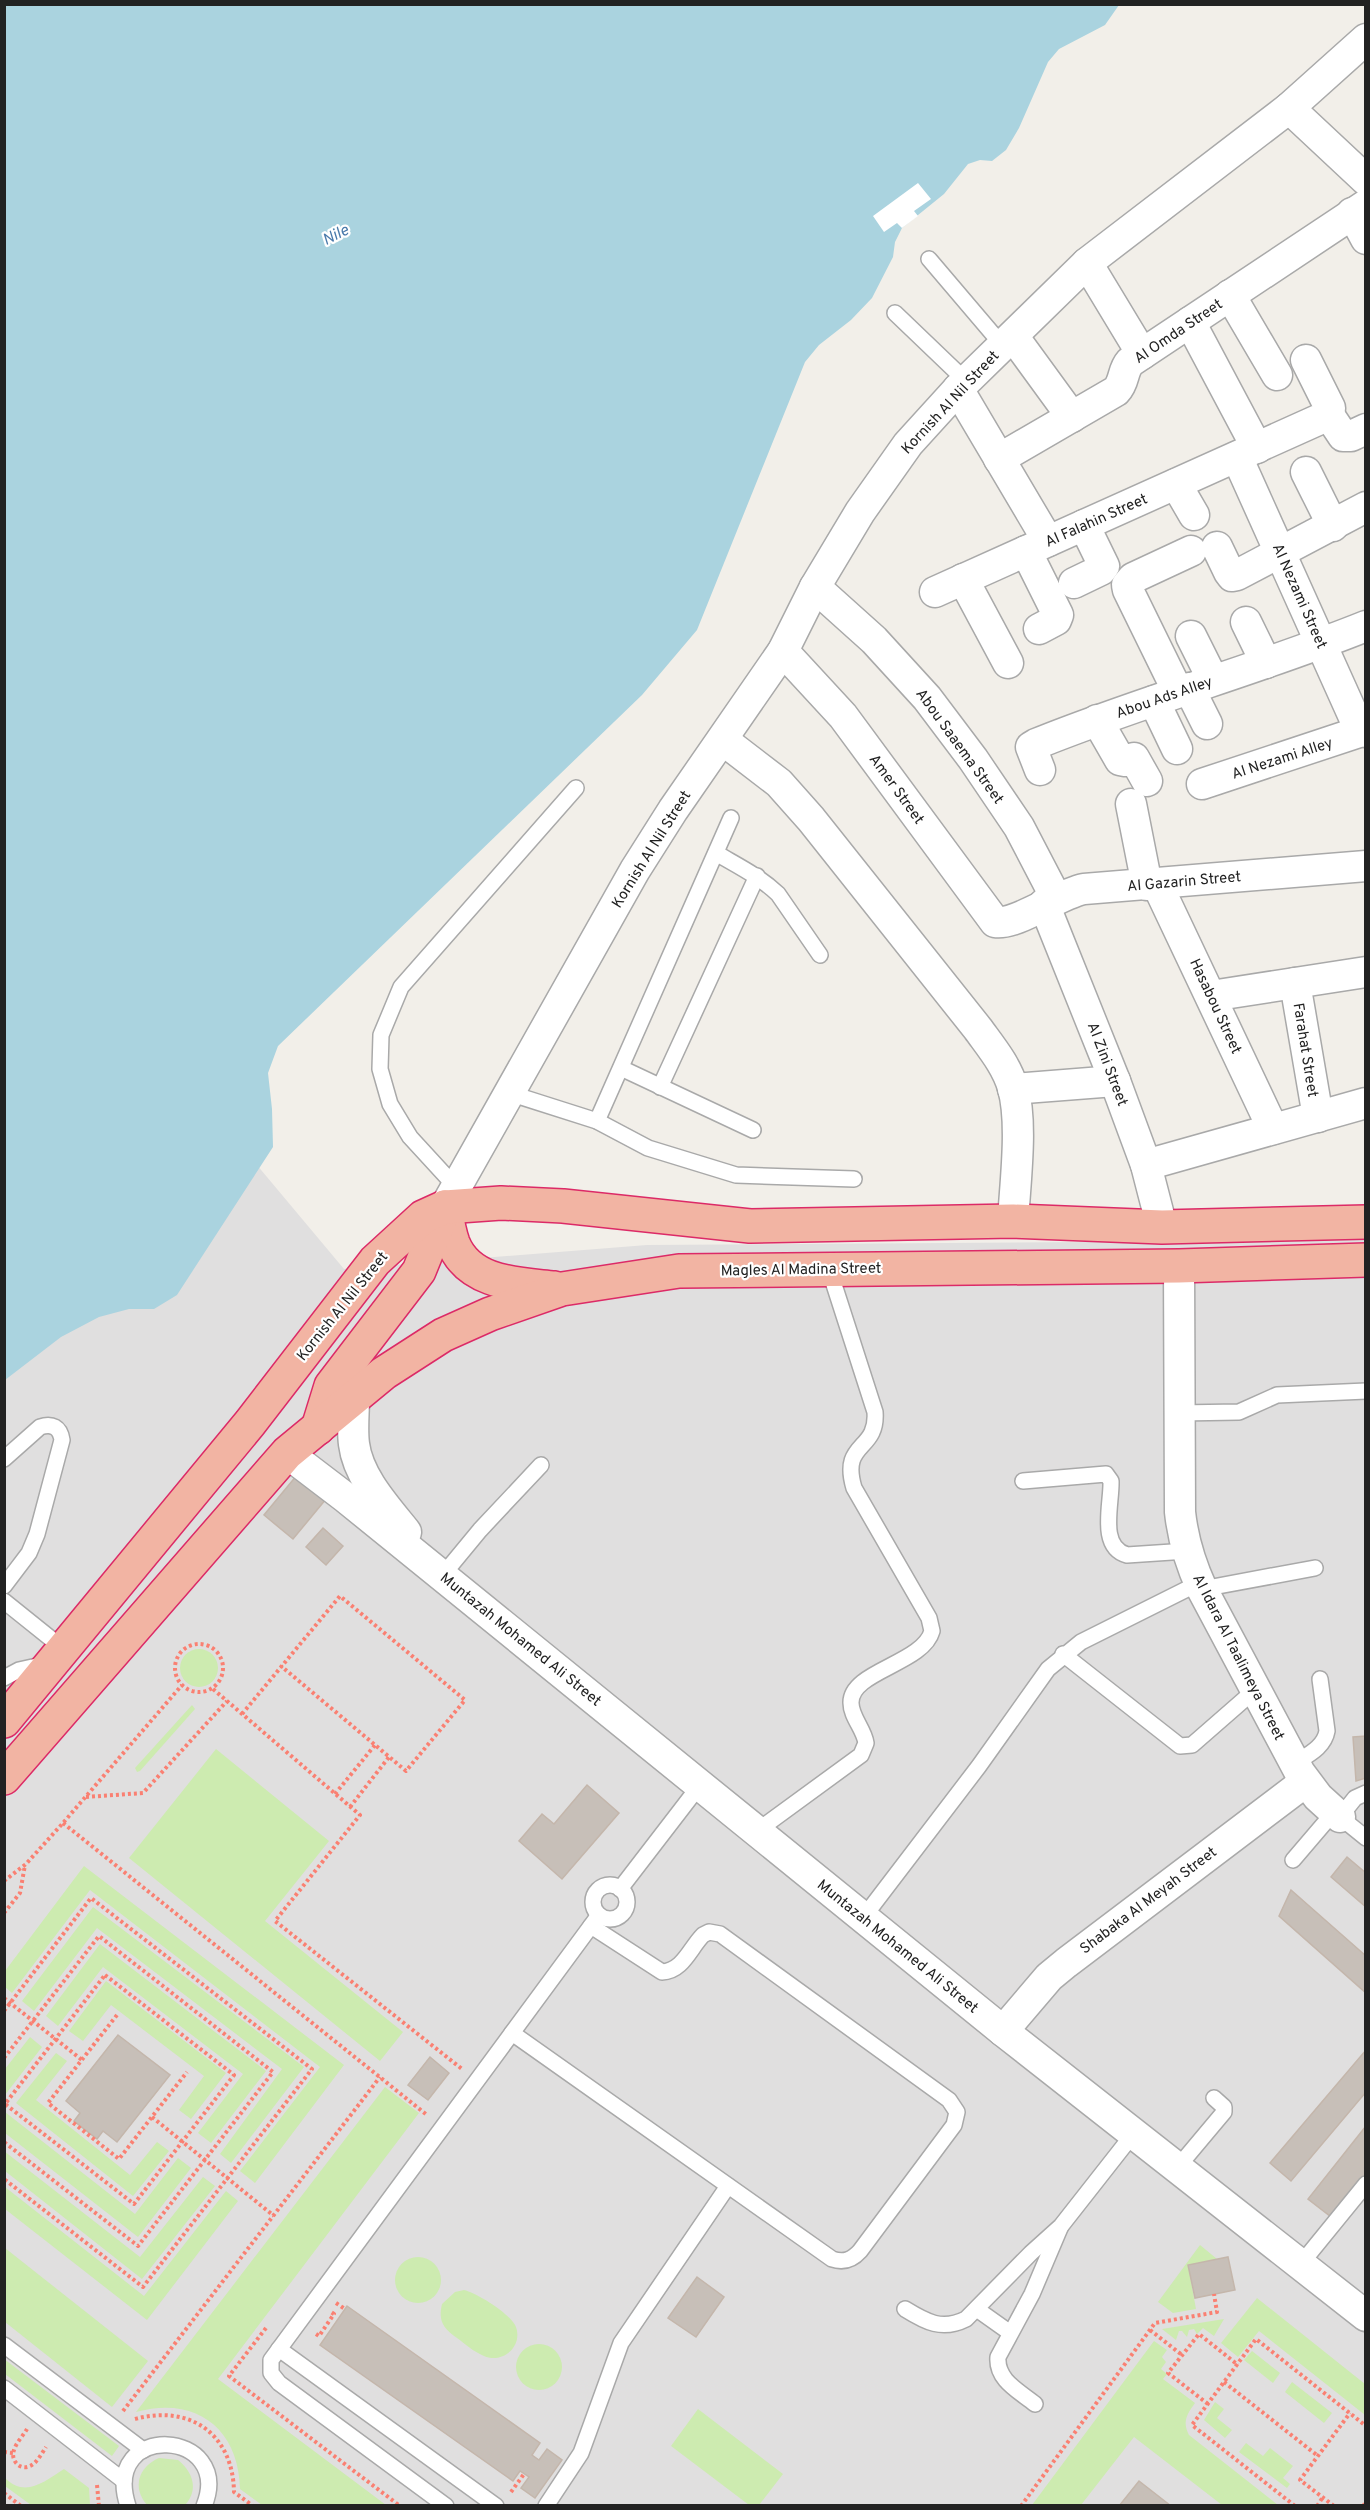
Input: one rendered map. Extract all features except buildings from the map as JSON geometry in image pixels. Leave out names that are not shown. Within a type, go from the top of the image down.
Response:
[{"type":"highway","points":[[450,1196],[501,1203],[563,1206],[750,1226],[1013,1221],[1162,1227],[1365,1222]]},
{"type":"highway","points":[[450,1196],[454,1245],[469,1265],[497,1281],[562,1289]]},
{"type":"highway","points":[[318,1428],[330,1386],[419,1271],[450,1196]]},
{"type":"highway","name":"Kornish Al Nil Street","points":[[4,1721],[60,1656],[250,1423],[375,1260],[450,1196]]},
{"type":"highway","name":"Magles Al Madina Street","points":[[287,1453],[384,1373],[443,1335],[490,1314],[562,1289],[678,1271],[1179,1266],[1365,1260]]},
{"type":"highway","points":[[4,1778],[287,1453]]},
{"type":"street","name":"Kornish Al Nil Street","points":[[450,1196],[635,870],[673,810],[783,651],[815,587],[860,512],[908,444],[962,385],[1087,262],[1289,108],[1365,39]]},
{"type":"street","points":[[1289,108],[1365,180]]},
{"type":"street","name":"Al Omda Street","points":[[999,459],[1116,391],[1122,385],[1124,369],[1142,354],[1230,295],[1361,219]]},
{"type":"street","points":[[1087,262],[1142,354]]},
{"type":"street","points":[[1230,295],[1277,375]]},
{"type":"street","name":"Al Nezami Street","points":[[1190,322],[1247,452],[1281,553],[1322,644],[1361,718]]},
{"type":"street","points":[[1008,341],[1071,417]]},
{"type":"street","points":[[1306,360],[1330,408],[1329,415],[1343,436],[1352,436],[1365,429]]},
{"type":"street","points":[[962,385],[999,459],[1037,546],[1058,615],[1056,620],[1039,629]]},
{"type":"street","name":"Al Falahin Street","points":[[935,592],[1329,415]]},
{"type":"street","points":[[1306,472],[1333,526]]},
{"type":"street","points":[[1176,484],[1194,515]]},
{"type":"street","points":[[1207,724],[1183,690],[1127,585],[1133,578],[1204,549],[1232,576],[1281,553],[1365,507]]},
{"type":"street","points":[[1074,583],[1101,570],[1104,566],[1084,525]]},
{"type":"street","points":[[963,579],[1008,663]]},
{"type":"street","name":"Abou Saaema Street","points":[[815,587],[874,640],[927,698],[973,759],[1019,827],[1050,901]]},
{"type":"street","points":[[1246,622],[1266,663]]},
{"type":"street","name":"Abou Ads Alley","points":[[1054,754],[1097,720],[1322,644],[1365,626]]},
{"type":"street","points":[[1177,749],[1191,636]]},
{"type":"street","name":"Amer Street","points":[[783,651],[843,716],[990,917],[995,922],[1009,922]]},
{"type":"street","name":"Al Nezami Alley","points":[[1202,784],[1361,718]]},
{"type":"street","name":"Hasabou Street","points":[[1097,720],[1120,760],[1134,758],[1152,885],[1212,996],[1273,1129]]},
{"type":"street","points":[[723,740],[779,783],[811,819],[978,1029],[1000,1060],[1013,1089],[1018,1134],[1013,1221]]},
{"type":"street","name":"Al Gazarin Street","points":[[1009,922],[1070,891],[1365,866]]},
{"type":"street","name":"Al Zini Street","points":[[1050,901],[1146,1165],[1162,1227]]},
{"type":"street","points":[[1212,996],[1365,972]]},
{"type":"street","name":"Farahat Street","points":[[1295,983],[1318,1117]]},
{"type":"street","points":[[1013,1089],[1115,1081]]},
{"type":"street","points":[[1146,1165],[1365,1103]]},
{"type":"street","name":"Al Idara Al Taalimeya Street","points":[[1179,1266],[1180,1512],[1187,1551],[1200,1586],[1300,1773],[1337,1814]]},
{"type":"street","name":"Muntazah Mohamed Ali Street","points":[[354,1397],[354,1444],[361,1467],[385,1505],[438,1573]]},
{"type":"street","name":"Muntazah Mohamed Ali Street","points":[[287,1453],[346,1498],[1003,2031],[1365,2316]]},
{"type":"street","points":[[346,1498],[354,1476],[361,1467]]},
{"type":"street","name":"Shabaka Al Meyah Street","points":[[1003,2031],[1049,1977],[1065,1963],[1300,1773]]},
{"type":"lane","points":[[929,259],[1008,341]]},
{"type":"lane","points":[[895,313],[962,385]]},
{"type":"lane","points":[[450,1196],[390,1104],[380,1069],[381,1035],[401,987],[576,788]]},
{"type":"lane","points":[[597,1121],[732,818]]},
{"type":"lane","points":[[716,853],[757,876],[777,894],[820,955]]},
{"type":"lane","points":[[660,1087],[757,876]]},
{"type":"lane","points":[[621,1068],[753,1130]]},
{"type":"lane","points":[[509,1093],[597,1121],[648,1148],[736,1175],[854,1179]]},
{"type":"lane","points":[[757,1832],[861,1755],[866,1743],[851,1707],[852,1694],[862,1683],[922,1647],[932,1631],[929,1618],[854,1488],[851,1478],[850,1461],[870,1437],[875,1427],[875,1412],[829,1269]]},
{"type":"lane","points":[[1179,1413],[1239,1412],[1277,1395],[1365,1391]]},
{"type":"lane","points":[[4,1459],[40,1426],[47,1424],[55,1426],[61,1432],[62,1440],[37,1534],[29,1553],[4,1586]]},
{"type":"lane","points":[[438,1573],[541,1465]]},
{"type":"lane","points":[[1023,1481],[1106,1474],[1111,1481],[1109,1534],[1114,1548],[1119,1553],[1126,1555],[1187,1551]]},
{"type":"lane","points":[[863,1918],[979,1766],[1034,1686],[1063,1654],[1080,1642],[1200,1586],[1315,1568]]},
{"type":"lane","points":[[4,1601],[60,1656],[19,1670],[4,1678]]},
{"type":"lane","points":[[1063,1654],[1180,1746],[1192,1745],[1255,1690]]},
{"type":"lane","points":[[1300,1773],[1325,1738],[1327,1731],[1320,1679]]},
{"type":"lane","points":[[621,1888],[700,1785]]},
{"type":"lane","points":[[1293,1860],[1337,1814],[1355,1798],[1365,1793]]},
{"type":"lane","name":"Al Idara Al Taalimeya Street","points":[[1337,1814],[1365,1838]]},
{"type":"lane","points":[[446,2505],[274,2378],[270,2366],[271,2360],[595,1920],[594,1906],[597,1892],[611,1885],[621,1888],[627,1900],[623,1912],[612,1919],[595,1920]]},
{"type":"lane","points":[[512,2033],[832,2259],[848,2261],[860,2251],[954,2125],[957,2112],[949,2100],[720,1934],[709,1932],[703,1935],[679,1967],[662,1972],[595,1920]]},
{"type":"lane","points":[[1177,2168],[1224,2112],[1224,2107],[1214,2098]]},
{"type":"lane","points":[[905,2309],[926,2322],[946,2326],[966,2319],[978,2310],[1031,2253],[1061,2226],[1134,2133]]},
{"type":"lane","points":[[1300,2265],[1365,2184]]},
{"type":"lane","points":[[546,2505],[581,2453],[613,2361],[627,2332],[728,2186]]},
{"type":"lane","points":[[1035,2404],[999,2373],[998,2357],[1009,2332],[1032,2294],[1061,2226]]},
{"type":"lane","points":[[978,2310],[1009,2332]]},
{"type":"lane","points":[[4,2345],[143,2450]]},
{"type":"lane","points":[[279,2349],[430,2457],[502,2501]]},
{"type":"lane","points":[[4,2388],[124,2481]]},
{"type":"lane","points":[[387,2461],[403,2438]]},
{"type":"lane","points":[[128,2505],[124,2493],[124,2481],[130,2463],[143,2450],[155,2444],[167,2443],[180,2445],[200,2460],[209,2482],[206,2500],[222,2505]]},
{"type":"lane","points":[[414,2481],[430,2457]]},
{"type":"path","points":[[242,1714],[281,1666],[340,1596],[465,1700],[405,1771],[281,1666]]},
{"type":"path","points":[[202,1643],[212,1646],[224,1662],[224,1672],[220,1682],[213,1689],[202,1692],[191,1691],[182,1685],[176,1676],[177,1657],[183,1649],[192,1644],[202,1643]]},
{"type":"path","points":[[4,1881],[26,1864],[182,1685]]},
{"type":"path","points":[[213,1689],[360,1815],[275,1921],[463,2069],[456,2079]]},
{"type":"path","points":[[85,1797],[142,1793],[227,1701]]},
{"type":"path","points":[[335,1794],[375,1745]]},
{"type":"path","points":[[350,1807],[389,1757]]},
{"type":"path","points":[[63,1823],[428,2115]]},
{"type":"path","points":[[4,1913],[20,1893],[26,1864]]},
{"type":"path","points":[[4,2011],[92,1898],[312,2068],[143,2287],[4,2180]]},
{"type":"path","points":[[4,2058],[99,1936],[273,2072],[138,2246],[4,2142]]},
{"type":"path","points":[[105,1975],[234,2075],[182,2142],[134,2204],[5,2104],[105,1975]]},
{"type":"path","points":[[4,1998],[82,2060]]},
{"type":"path","points":[[117,2015],[48,2103],[119,2159],[188,2072]]},
{"type":"path","points":[[112,2426],[381,2078]]},
{"type":"path","points":[[420,2124],[435,2106]]},
{"type":"path","points":[[152,2117],[274,2216]]},
{"type":"path","points":[[1021,2505],[1155,2323],[1217,2312],[1214,2294]]},
{"type":"path","points":[[338,2304],[345,2309]]},
{"type":"path","points":[[272,2320],[229,2376],[400,2505]]},
{"type":"path","points":[[1150,2330],[1182,2355]]},
{"type":"path","points":[[1208,2404],[1168,2373],[1199,2334],[1238,2365]]},
{"type":"path","points":[[1295,2505],[1192,2425],[1257,2339],[1365,2426]]},
{"type":"path","points":[[1224,2382],[1318,2456]]},
{"type":"path","points":[[1334,2505],[1300,2480],[1350,2413]]},
{"type":"path","points":[[13,2453],[30,2426]]},
{"type":"path","points":[[13,2453],[17,2464],[29,2467],[50,2441]]},
{"type":"path","points":[[4,2452],[13,2453]]},
{"type":"path","points":[[502,2501],[525,2474]]},
{"type":"path","points":[[4,2493],[21,2505]]},
{"type":"path","points":[[1317,2505],[1323,2497]]},
{"type":"shaded area","points":[[4,863],[344,1269],[647,1245],[1365,1240],[1365,2505],[5,2505]]},
{"type":"green space","points":[[199,1649],[206,1650],[212,1655],[217,1661],[217,1675],[212,1681],[206,1686],[199,1687],[192,1686],[186,1681],[181,1675],[180,1668],[181,1661],[186,1655],[192,1650]]},
{"type":"green space","points":[[192,1705],[195,1709],[137,1772],[135,1768]]},
{"type":"green space","points":[[216,1749],[329,1841],[265,1921],[403,2032],[380,2061],[129,1858]]},
{"type":"green space","points":[[84,1866],[344,2065],[255,2183],[240,2171],[320,2067],[90,1890],[12,1993],[5,1987],[5,1971]]},
{"type":"green space","points":[[93,1907],[304,2067],[231,2163],[220,2154],[282,2069],[97,1928],[34,2011],[22,2001]]},
{"type":"green space","points":[[100,1944],[266,2071],[211,2143],[198,2133],[243,2074],[103,1967],[58,2026],[46,2016]]},
{"type":"green space","points":[[106,1981],[226,2073],[191,2119],[179,2110],[204,2076],[111,2005],[83,2041],[69,2031]]},
{"type":"green space","points":[[30,2037],[42,2047],[5,2095],[5,2069]]},
{"type":"green space","points":[[56,2053],[67,2061],[36,2100],[130,2175],[157,2142],[169,2151],[133,2196],[16,2103]]},
{"type":"green space","points":[[385,2087],[419,2113],[218,2379],[386,2505],[262,2505],[240,2489],[238,2468],[232,2449],[210,2422],[195,2413],[177,2408],[158,2408],[136,2412]]},
{"type":"green space","points":[[5,2112],[135,2214],[178,2158],[191,2168],[138,2237],[5,2133]]},
{"type":"green space","points":[[4,2151],[140,2257],[203,2177],[215,2186],[142,2279],[5,2171]]},
{"type":"green space","points":[[5,2187],[144,2296],[226,2191],[238,2201],[147,2320],[5,2209]]},
{"type":"green space","points":[[1200,2245],[1217,2259],[1188,2265],[1196,2309],[1173,2313],[1158,2302]]},
{"type":"green space","points":[[5,2248],[148,2361],[112,2407],[5,2322]]},
{"type":"green space","points":[[418,2257],[434,2264],[441,2280],[434,2296],[418,2303],[402,2296],[395,2280],[402,2264]]},
{"type":"green space","points":[[464,2290],[493,2305],[513,2322],[516,2327],[516,2341],[514,2347],[504,2356],[491,2358],[484,2356],[452,2334],[443,2324],[442,2304],[455,2292]]},
{"type":"green space","points":[[1257,2298],[1365,2384],[1365,2415],[1259,2331],[1238,2357],[1221,2343]]},
{"type":"green space","points":[[1224,2319],[1214,2336],[1203,2328],[1197,2334],[1194,2329],[1189,2330],[1187,2337],[1179,2331],[1176,2340],[1162,2329]]},
{"type":"green space","points":[[1154,2341],[1167,2350],[1162,2357],[1166,2362],[1161,2369],[1167,2374],[1163,2379],[1195,2403],[1186,2418],[1189,2435],[1278,2505],[1222,2505],[1134,2437],[1081,2505],[1032,2505]]},
{"type":"green space","points":[[539,2344],[555,2351],[562,2367],[555,2383],[539,2390],[523,2383],[516,2367],[523,2351]]},
{"type":"green space","points":[[1252,2351],[1280,2373],[1273,2383],[1244,2360]]},
{"type":"green space","points":[[4,2359],[119,2446],[112,2456],[5,2374]]},
{"type":"green space","points":[[1292,2382],[1332,2413],[1324,2423],[1285,2392]]},
{"type":"green space","points":[[1215,2402],[1224,2409],[1217,2418],[1232,2430],[1225,2438],[1204,2420]]},
{"type":"green space","points":[[698,2409],[783,2474],[759,2505],[749,2505],[671,2446]]},
{"type":"green space","points":[[1246,2443],[1263,2456],[1270,2448],[1293,2466],[1283,2478],[1290,2484],[1287,2488],[1239,2452]]},
{"type":"green space","points":[[159,2458],[178,2460],[187,2470],[193,2487],[185,2505],[147,2505],[142,2498],[139,2485],[142,2472]]},
{"type":"green space","points":[[64,2469],[89,2488],[90,2505],[31,2505],[5,2486],[5,2478],[20,2487],[34,2486]]},
{"type":"water","name":"Nile","points":[[5,5],[1119,5],[1105,25],[1059,49],[1048,62],[1019,128],[1006,150],[992,161],[980,160],[968,164],[944,194],[902,228],[895,242],[893,257],[872,298],[851,320],[819,345],[805,362],[697,630],[642,695],[278,1046],[268,1073],[273,1147],[177,1295],[154,1309],[129,1309],[99,1317],[61,1337],[5,1380]]},
{"type":"pier","points":[[918,183],[931,199],[914,211],[918,216],[902,228],[897,223],[884,232],[873,216]]}]
